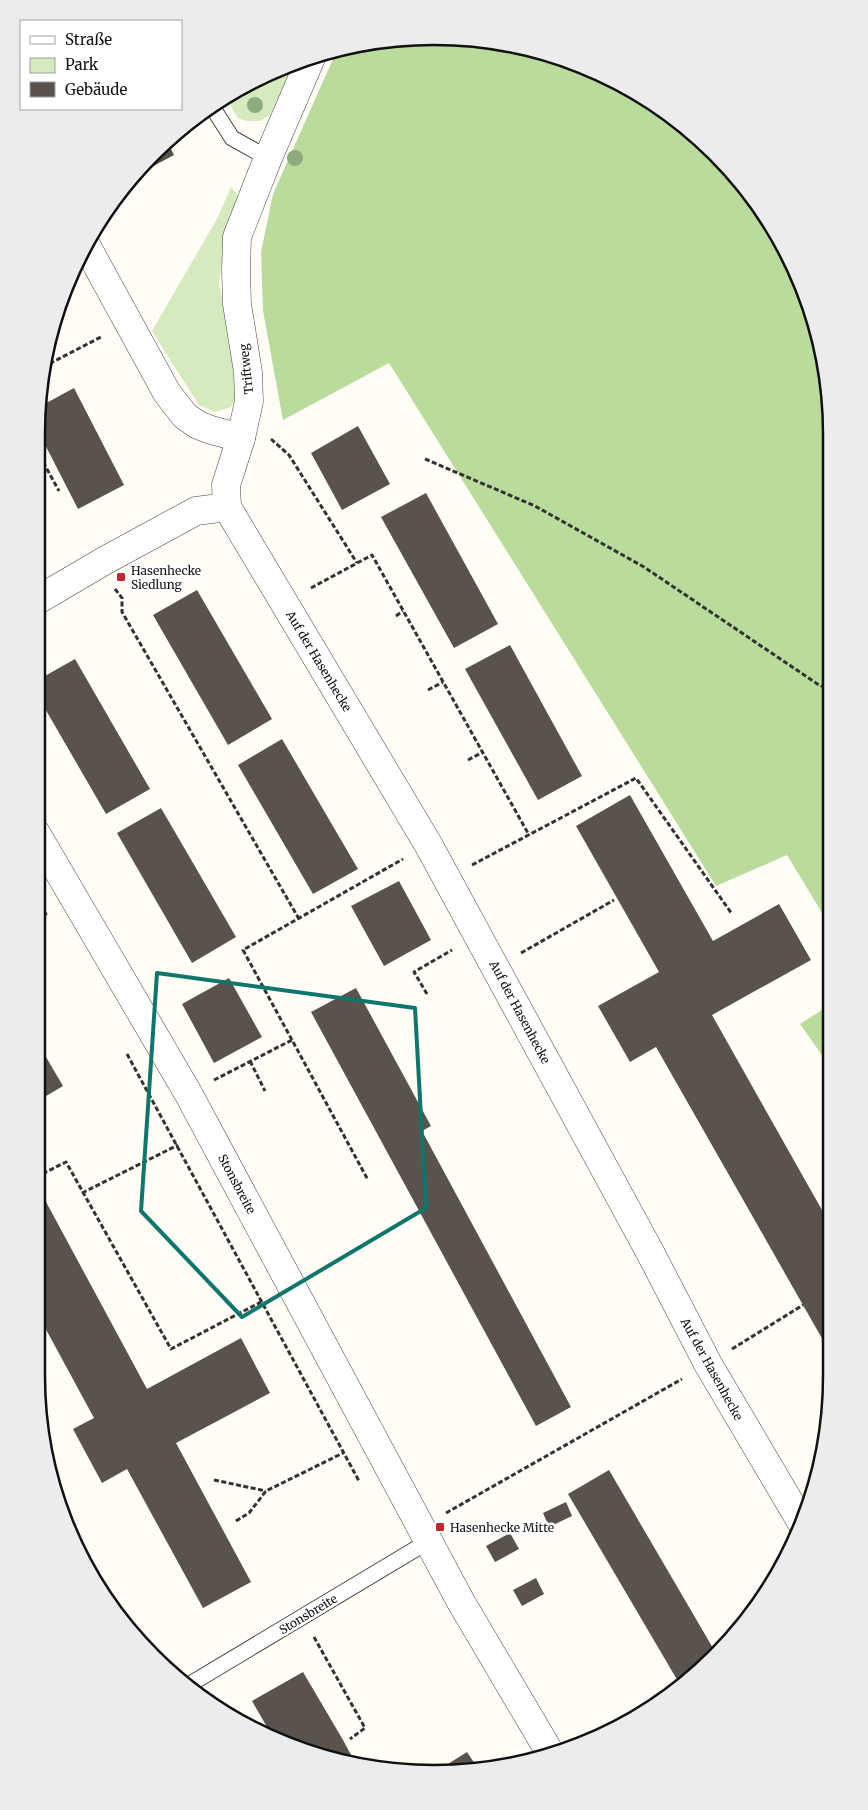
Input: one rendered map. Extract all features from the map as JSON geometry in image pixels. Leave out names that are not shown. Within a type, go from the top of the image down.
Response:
[{"type":"street","name":"Triftweg","points":[[227,507],[226,486],[241,438],[249,401],[248,372],[237,304],[237,237],[307,67]]},
{"type":"street","points":[[90,252],[167,393],[185,416],[198,425],[241,438]]},
{"type":"street","points":[[45,596],[196,510],[227,507]]},
{"type":"street","name":"Auf der Hasenhecke","points":[[227,507],[428,844],[651,1254],[708,1364],[797,1516]]},
{"type":"street","name":"Stonsbreite","points":[[45,848],[188,1093],[425,1534],[507,1681],[547,1748]]},
{"type":"lane","points":[[216,112],[232,138],[268,158]]},
{"type":"lane","name":"Stonsbreite","points":[[194,1682],[302,1617],[425,1534]]},
{"type":"path","points":[[51,364],[128,322]]},
{"type":"path","points":[[270,439],[275,441],[289,455],[357,564]]},
{"type":"path","points":[[425,459],[535,506],[644,567],[823,687]]},
{"type":"path","points":[[45,466],[58,491]]},
{"type":"path","points":[[284,603],[372,556],[529,834]]},
{"type":"path","points":[[98,565],[122,598],[122,612],[299,919]]},
{"type":"path","points":[[396,616],[403,611]]},
{"type":"path","points":[[428,690],[443,682]]},
{"type":"path","points":[[468,760],[483,752]]},
{"type":"path","points":[[447,878],[636,778],[732,914]]},
{"type":"path","points":[[368,1180],[243,950],[428,844]]},
{"type":"path","points":[[496,968],[614,900]]},
{"type":"path","points":[[45,904],[50,912]]},
{"type":"path","points":[[427,994],[414,972],[478,934]]},
{"type":"path","points":[[188,1093],[292,1040]]},
{"type":"path","points":[[125,1049],[363,1488]]},
{"type":"path","points":[[250,1061],[265,1091]]},
{"type":"path","points":[[82,1193],[208,1129]]},
{"type":"path","points":[[45,1172],[66,1162],[171,1350],[292,1286]]},
{"type":"path","points":[[425,1534],[803,1305]]},
{"type":"path","points":[[236,1521],[249,1513],[266,1490],[343,1452]]},
{"type":"path","points":[[214,1480],[266,1490]]},
{"type":"path","points":[[302,1617],[365,1728],[350,1739]]},
{"type":"highlighted area","points":[[157,973],[415,1008],[426,1208],[242,1317],[141,1211]]},
{"type":"green space","points":[[434,45],[485,48],[510,52],[559,66],[606,85],[671,125],[709,159],[743,197],[771,240],[793,285],[810,333],[820,383],[823,434],[823,914],[787,855],[716,886],[389,363],[283,420],[263,311],[261,252],[273,194],[333,58],[383,48]]},
{"type":"green space","points":[[289,73],[270,115],[260,121],[246,121],[238,118],[229,104],[262,85]]},
{"type":"green space","points":[[231,187],[239,197],[226,233],[219,283],[228,331],[242,382],[231,407],[215,412],[199,405],[152,331],[218,217]]},
{"type":"green space","points":[[823,1009],[823,1057],[800,1024]]},
{"type":"building","points":[[171,148],[174,155],[152,167]]},
{"type":"building","points":[[74,388],[124,485],[78,509],[45,445],[46,403]]},
{"type":"building","points":[[358,426],[390,484],[342,510],[311,453]]},
{"type":"building","points":[[426,493],[498,624],[454,648],[381,517]]},
{"type":"building","points":[[197,590],[272,719],[228,745],[153,615]]},
{"type":"building","points":[[510,645],[582,776],[538,800],[465,669]]},
{"type":"building","points":[[75,659],[150,789],[106,814],[45,709],[45,676]]},
{"type":"building","points":[[282,739],[358,869],[313,894],[238,765]]},
{"type":"building","points":[[630,795],[713,941],[779,904],[811,960],[712,1015],[823,1212],[823,1340],[656,1047],[630,1062],[598,1006],[659,972],[576,826]]},
{"type":"building","points":[[161,808],[236,937],[192,963],[117,833]]},
{"type":"building","points":[[399,881],[431,940],[384,966],[351,906]]},
{"type":"building","points":[[229,978],[262,1037],[214,1063],[182,1004]]},
{"type":"building","points":[[356,988],[431,1126],[422,1131],[571,1407],[536,1426],[311,1012]]},
{"type":"building","points":[[45,1055],[63,1086],[45,1097]]},
{"type":"building","points":[[45,1200],[147,1389],[241,1338],[270,1393],[176,1443],[251,1582],[203,1608],[127,1469],[102,1483],[73,1429],[94,1418],[45,1328]]},
{"type":"building","points":[[609,1470],[712,1647],[677,1680],[568,1494]]},
{"type":"building","points":[[566,1502],[572,1516],[549,1527],[543,1513]]},
{"type":"building","points":[[510,1533],[519,1549],[495,1562],[486,1546]]},
{"type":"building","points":[[536,1578],[544,1594],[522,1606],[513,1590]]},
{"type":"building","points":[[303,1672],[352,1757],[309,1744],[267,1727],[252,1701]]},
{"type":"building","points":[[467,1752],[474,1763],[459,1764],[447,1764]]},
{"type":"place","name":"Hasenhecke Siedlung","points":[[121,577]]},
{"type":"place","name":"Hasenhecke Mitte","points":[[440,1527]]}]
